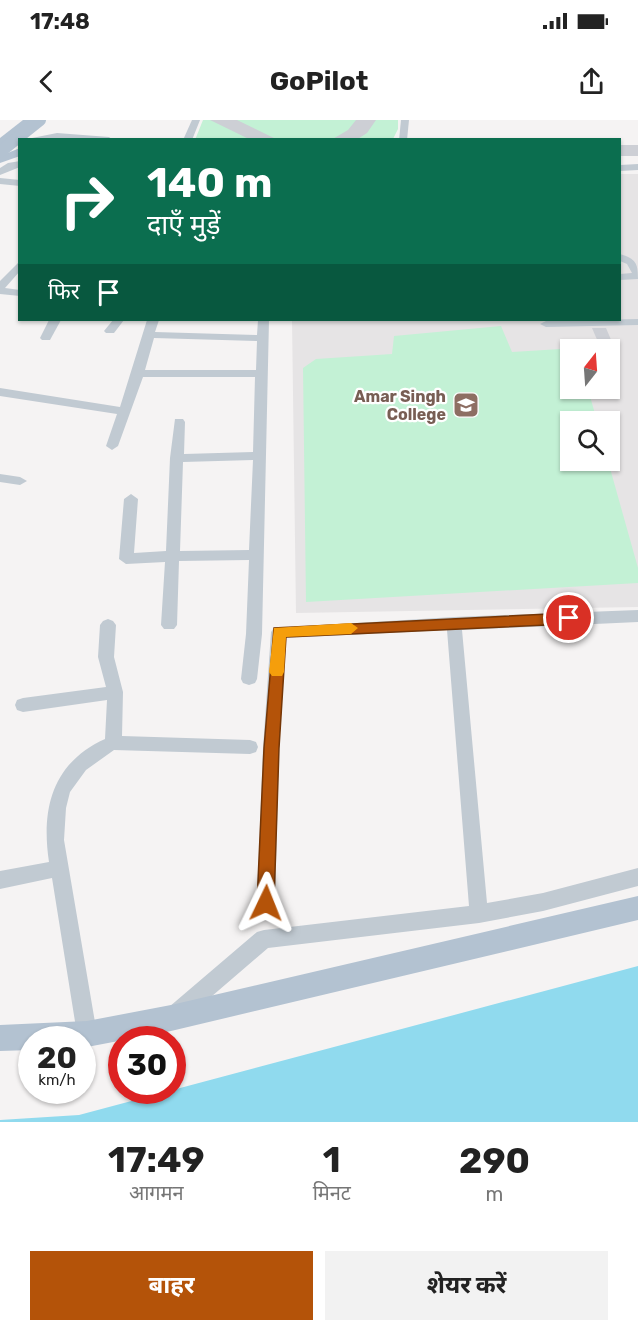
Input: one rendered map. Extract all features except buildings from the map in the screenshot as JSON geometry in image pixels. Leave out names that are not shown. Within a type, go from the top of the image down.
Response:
[{"type":"main road","points":[[1,146],[21,120]]},
{"type":"main road","points":[[1,146],[30,120]]},
{"type":"main road","points":[[1,146],[39,120]]},
{"type":"main road","points":[[0,160],[18,151]]},
{"type":"main road","points":[[96,1032],[171,1018],[638,908]]},
{"type":"main road","points":[[0,1038],[18,1037]]},
{"type":"street","points":[[189,138],[196,120]]},
{"type":"street","points":[[403,138],[405,120]]},
{"type":"street","points":[[42,138],[57,136],[83,138]]},
{"type":"street","points":[[1,146],[18,142]]},
{"type":"street","points":[[1,146],[18,150]]},
{"type":"street","points":[[0,172],[11,165],[18,164]]},
{"type":"street","points":[[621,166],[638,166]]},
{"type":"street","points":[[0,193],[10,182]]},
{"type":"street","points":[[621,257],[631,262],[638,275],[621,278]]},
{"type":"street","points":[[0,267],[17,267]]},
{"type":"street","points":[[17,267],[0,290],[18,293]]},
{"type":"street","points":[[46,338],[54,321]]},
{"type":"street","points":[[110,331],[117,321]]},
{"type":"street","points":[[112,446],[138,374],[153,321]]},
{"type":"street","points":[[249,680],[254,634],[263,321]]},
{"type":"street","points":[[546,324],[588,321],[638,322]]},
{"type":"street","points":[[150,335],[261,338]]},
{"type":"street","points":[[138,374],[260,373]]},
{"type":"street","points":[[0,392],[123,411]]},
{"type":"street","points":[[169,625],[179,422]]},
{"type":"street","points":[[176,458],[258,456]]},
{"type":"street","points":[[0,478],[20,481]]},
{"type":"street","points":[[131,500],[126,559],[256,555]]},
{"type":"street","points":[[266,903],[279,632],[638,616]]},
{"type":"street","points":[[454,623],[479,914]]},
{"type":"street","points":[[108,625],[106,657],[115,692],[113,742]]},
{"type":"street","points":[[23,705],[115,692]]},
{"type":"street","points":[[86,1026],[55,840],[59,796],[66,784],[89,756],[113,742],[250,747]]},
{"type":"street","points":[[0,880],[60,868]]},
{"type":"street","points":[[171,1018],[264,939],[479,914],[543,902],[638,877]]},
{"type":"shaded area","name":"Amar Singh College","points":[[621,174],[638,174],[638,607],[296,613],[292,321],[621,321]]},
{"type":"green space","points":[[203,120],[398,120],[398,129],[394,138],[196,138]]},
{"type":"green space","name":"Amar Singh College","points":[[501,326],[512,352],[560,349],[560,399],[591,399],[594,411],[560,411],[560,471],[611,471],[638,568],[638,583],[306,602],[303,368],[316,359],[392,354],[394,336]]},
{"type":"water","points":[[638,966],[638,1122],[0,1122],[0,1120],[79,1115],[120,1104],[186,1104],[186,1086]]},
{"type":"slow traffic","points":[[277,672],[279,632],[351,628]]},
{"type":"place","name":"Amar Singh College","points":[[466,405]]},
{"type":"route","points":[[266,903],[279,632],[569,618]]}]
